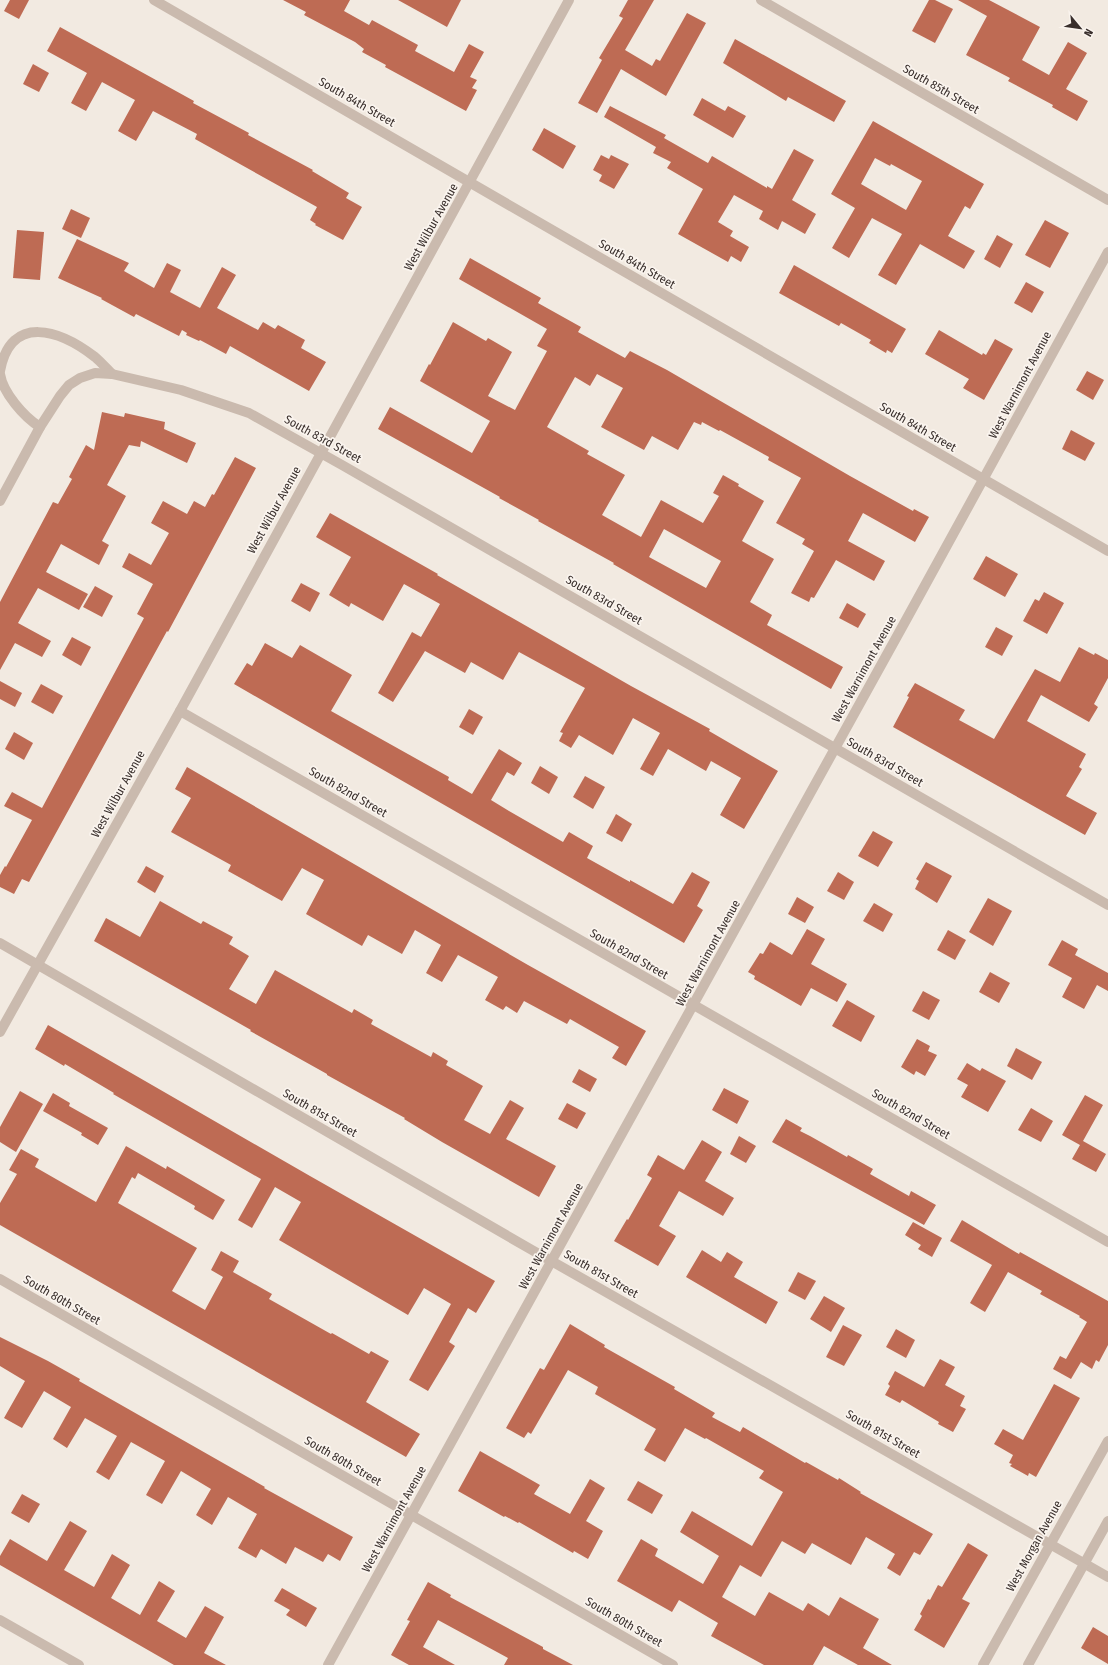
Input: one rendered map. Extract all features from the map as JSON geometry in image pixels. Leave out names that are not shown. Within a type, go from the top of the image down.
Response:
[{"type":"street","name":"South 84th Street","points":[[154,0],[1108,551]]},
{"type":"street","name":"West Wilbur Avenue","points":[[0,1032],[180,711],[320,452],[569,0]]},
{"type":"street","name":"South 85th Street","points":[[761,0],[1108,200]]},
{"type":"street","name":"West Warnimont Avenue","points":[[328,1665],[551,1261],[694,1006],[1108,252]]},
{"type":"street","points":[[0,501],[40,427],[32,422],[22,412],[2,383],[0,372],[2,359],[6,349],[15,339],[28,332],[49,333],[66,339],[96,358],[112,374]]},
{"type":"street","name":"South 83rd Street","points":[[40,427],[69,385],[80,378],[95,373],[112,374],[181,390],[249,413],[320,452],[1108,905]]},
{"type":"street","name":"South 82nd Street","points":[[180,711],[1108,1242]]},
{"type":"street","name":"South 81st Street","points":[[0,943],[551,1261],[1108,1577]]},
{"type":"street","name":"South 80th Street","points":[[0,1279],[673,1665]]},
{"type":"street","name":"West Morgan Avenue","points":[[983,1665],[1108,1441]]},
{"type":"street","points":[[1028,1665],[1108,1521]]},
{"type":"street","points":[[0,1620],[79,1665]]},
{"type":"building","points":[[10,0],[29,0],[19,19],[4,11]]},
{"type":"building","points":[[283,0],[350,0],[344,11],[369,25],[372,20],[418,45],[415,51],[454,72],[469,44],[484,52],[470,77],[477,80],[472,88],[477,90],[466,111],[385,67],[386,65],[362,52],[364,49],[355,42],[304,15],[306,12]]},
{"type":"building","points":[[398,0],[461,0],[447,27]]},
{"type":"building","points":[[628,0],[654,0],[625,50],[652,66],[656,59],[660,61],[687,13],[706,23],[666,96],[621,69],[597,113],[578,103],[602,60],[599,58],[623,18],[619,16]]},
{"type":"building","points":[[929,0],[935,0],[953,9],[935,43],[912,31]]},
{"type":"building","points":[[958,0],[989,0],[1040,27],[1022,60],[1049,75],[1068,42],[1087,53],[1066,89],[1088,101],[1077,121],[1052,107],[1053,105],[1008,81],[1010,78],[966,55],[987,16]]},
{"type":"building","points":[[60,27],[194,101],[193,103],[249,133],[248,135],[313,170],[312,171],[349,193],[346,198],[362,207],[343,240],[315,225],[316,224],[310,220],[317,207],[195,139],[197,134],[153,111],[136,141],[118,131],[135,100],[102,82],[86,111],[71,103],[87,73],[47,51]]},
{"type":"building","points":[[735,39],[846,101],[834,122],[788,97],[786,101],[723,63]]},
{"type":"building","points":[[33,64],[49,73],[39,92],[23,84]]},
{"type":"building","points":[[702,98],[725,111],[728,106],[746,116],[733,138],[693,115]]},
{"type":"building","points":[[610,106],[666,135],[664,138],[708,163],[712,156],[767,188],[767,186],[772,189],[794,149],[814,160],[792,200],[816,214],[805,234],[782,221],[778,230],[759,219],[763,211],[734,195],[718,222],[733,231],[730,236],[749,247],[741,262],[731,256],[728,262],[678,234],[703,189],[667,168],[671,162],[653,153],[656,147],[604,117]]},
{"type":"building","points":[[873,121],[984,184],[970,209],[965,206],[948,236],[975,251],[964,269],[920,244],[896,285],[878,275],[902,234],[872,218],[849,258],[832,248],[855,208],[831,194]],"holes":[[[875,158],[890,166],[891,164],[922,181],[906,210],[861,184]]]},
{"type":"building","points":[[544,128],[576,146],[563,169],[532,150]]},
{"type":"building","points":[[601,155],[609,159],[611,155],[629,164],[614,189],[599,181],[602,175],[593,170]]},
{"type":"building","points":[[71,209],[90,218],[81,238],[62,229]]},
{"type":"building","points":[[1045,220],[1069,233],[1050,268],[1025,255]]},
{"type":"building","points":[[17,230],[44,232],[40,280],[13,278]]},
{"type":"building","points":[[997,235],[1013,244],[1000,268],[984,259]]},
{"type":"building","points":[[77,239],[129,263],[124,271],[154,288],[167,263],[181,270],[170,292],[200,308],[222,267],[236,275],[217,308],[258,330],[263,322],[275,329],[278,325],[305,340],[301,348],[326,362],[309,391],[230,346],[226,354],[200,340],[199,341],[186,335],[187,333],[182,330],[179,336],[136,314],[134,317],[101,299],[102,298],[58,278]]},
{"type":"building","points":[[470,258],[541,298],[538,303],[581,327],[578,332],[625,358],[630,351],[667,370],[850,476],[913,511],[914,509],[929,517],[915,542],[863,513],[848,541],[885,561],[874,581],[836,560],[814,598],[811,597],[809,602],[791,593],[814,551],[802,544],[805,539],[776,523],[801,478],[768,460],[769,457],[720,430],[719,431],[702,422],[701,425],[694,422],[678,450],[652,436],[644,450],[601,427],[623,388],[597,374],[590,386],[575,377],[547,427],[589,451],[587,454],[625,475],[602,515],[641,537],[661,500],[703,523],[719,496],[713,493],[723,475],[739,484],[738,486],[764,501],[742,541],[774,559],[750,602],[772,615],[767,625],[843,667],[831,689],[613,564],[614,563],[538,521],[539,520],[499,498],[500,497],[378,429],[390,407],[472,453],[490,421],[420,381],[453,322],[486,341],[488,338],[512,352],[488,396],[515,410],[547,351],[537,346],[547,329],[459,279]],"holes":[[[664,529],[721,561],[706,588],[649,557]]]},
{"type":"building","points":[[794,265],[906,329],[892,353],[887,350],[886,353],[869,343],[871,340],[841,323],[839,326],[779,293]]},
{"type":"building","points":[[1026,282],[1044,292],[1032,313],[1014,303]]},
{"type":"building","points":[[939,330],[982,355],[983,353],[986,355],[995,339],[1013,349],[984,400],[963,388],[969,379],[925,354]]},
{"type":"building","points":[[1087,371],[1104,380],[1093,400],[1076,390]]},
{"type":"building","points":[[102,412],[124,417],[125,413],[165,422],[164,429],[196,443],[187,463],[141,441],[140,447],[129,445],[107,485],[126,496],[102,541],[109,545],[99,565],[61,544],[46,572],[88,594],[79,610],[38,588],[18,623],[51,641],[42,657],[15,643],[0,670],[0,602],[53,502],[58,504],[72,479],[69,477],[86,445],[94,450]]},
{"type":"building","points":[[1071,430],[1095,443],[1085,461],[1062,449]]},
{"type":"building","points":[[235,457],[256,468],[168,632],[167,631],[29,882],[22,879],[14,894],[0,887],[0,875],[32,820],[4,806],[12,792],[42,808],[144,618],[137,614],[153,584],[122,567],[129,553],[151,565],[169,533],[151,523],[163,501],[187,514],[194,501],[205,507],[212,494],[214,495]]},
{"type":"building","points":[[330,513],[631,686],[710,729],[709,731],[778,771],[744,829],[720,815],[741,778],[711,761],[706,771],[668,749],[653,776],[640,769],[660,733],[633,718],[613,755],[579,735],[571,748],[559,741],[563,733],[560,732],[585,688],[519,652],[503,680],[471,662],[465,673],[425,651],[393,702],[378,693],[412,632],[421,637],[440,604],[404,584],[383,621],[351,603],[349,607],[329,595],[351,557],[316,537]]},
{"type":"building","points":[[986,556],[1018,574],[1005,597],[973,579]]},
{"type":"building","points":[[301,583],[320,593],[310,612],[291,601]]},
{"type":"building","points":[[95,586],[113,596],[102,617],[83,607]]},
{"type":"building","points":[[1044,592],[1064,603],[1047,634],[1023,621],[1035,599],[1039,601]]},
{"type":"building","points":[[847,603],[866,614],[858,628],[839,618]]},
{"type":"building","points":[[996,627],[1013,636],[1002,656],[985,647]]},
{"type":"building","points":[[72,637],[91,647],[81,666],[62,655]]},
{"type":"building","points":[[265,643],[292,658],[300,645],[352,675],[331,711],[449,777],[448,780],[472,794],[499,749],[522,763],[514,776],[507,772],[491,800],[563,842],[569,832],[593,846],[587,858],[630,882],[630,880],[673,904],[692,872],[710,882],[697,906],[703,910],[684,943],[234,684],[247,663],[252,666]]},
{"type":"building","points":[[1079,647],[1108,660],[1108,678],[1094,704],[1098,707],[1089,722],[1041,695],[1027,721],[1086,754],[1079,767],[1082,769],[1066,796],[1097,813],[1085,835],[893,727],[909,697],[907,696],[915,683],[965,710],[959,720],[994,739],[1035,669],[1060,682]]},
{"type":"building","points":[[0,681],[22,693],[15,707],[0,699]]},
{"type":"building","points":[[41,684],[63,696],[53,714],[31,702]]},
{"type":"building","points":[[469,709],[483,717],[473,735],[459,727]]},
{"type":"building","points":[[14,732],[33,743],[24,760],[5,749]]},
{"type":"building","points":[[540,766],[558,777],[549,794],[531,783]]},
{"type":"building","points":[[187,767],[528,965],[646,1031],[626,1066],[612,1058],[619,1047],[570,1019],[567,1024],[524,1001],[517,1013],[506,1006],[503,1010],[485,1000],[498,977],[458,955],[442,982],[426,973],[441,945],[415,930],[402,954],[368,935],[362,946],[306,914],[324,880],[302,868],[282,901],[228,871],[231,865],[171,832],[191,798],[175,789]]},
{"type":"building","points":[[585,776],[605,787],[593,809],[573,797]]},
{"type":"building","points":[[616,814],[632,824],[622,842],[606,833]]},
{"type":"building","points":[[873,831],[893,842],[878,867],[858,856]]},
{"type":"building","points":[[926,862],[952,876],[937,903],[915,889],[919,881],[916,879]]},
{"type":"building","points":[[146,866],[164,876],[155,893],[137,882]]},
{"type":"building","points":[[838,872],[854,882],[844,900],[827,891]]},
{"type":"building","points":[[797,897],[814,907],[805,923],[788,914]]},
{"type":"building","points":[[988,898],[1012,911],[993,946],[969,932]]},
{"type":"building","points":[[160,901],[201,924],[203,921],[233,937],[229,944],[249,956],[229,989],[256,1004],[275,970],[352,1013],[354,1009],[373,1020],[371,1024],[431,1057],[433,1052],[448,1061],[446,1065],[483,1086],[464,1120],[490,1134],[510,1100],[524,1108],[506,1139],[556,1166],[539,1197],[442,1142],[404,1119],[405,1118],[327,1075],[94,941],[106,918],[140,937]]},
{"type":"building","points":[[874,903],[893,914],[883,932],[863,921]]},
{"type":"building","points":[[807,929],[825,939],[811,964],[847,984],[837,1002],[811,988],[801,1006],[754,979],[755,976],[748,972],[760,953],[763,954],[770,942],[792,955]]},
{"type":"building","points":[[948,930],[966,940],[955,960],[937,950]]},
{"type":"building","points":[[1062,940],[1078,949],[1075,955],[1108,973],[1108,991],[1097,985],[1084,1009],[1062,997],[1072,978],[1048,965]]},
{"type":"building","points":[[990,972],[1010,983],[999,1003],[979,992]]},
{"type":"building","points":[[923,991],[940,1000],[929,1020],[912,1011]]},
{"type":"building","points":[[847,1000],[875,1016],[861,1042],[832,1026]]},
{"type":"building","points":[[48,1025],[495,1281],[476,1313],[468,1308],[449,1342],[455,1346],[428,1391],[409,1380],[451,1304],[424,1288],[408,1315],[279,1240],[301,1202],[275,1187],[252,1228],[238,1220],[261,1179],[113,1094],[114,1093],[65,1064],[64,1066],[35,1049]]},
{"type":"building","points":[[917,1039],[930,1046],[928,1051],[937,1055],[925,1076],[916,1071],[914,1075],[901,1067]]},
{"type":"building","points":[[1016,1048],[1042,1062],[1032,1080],[1007,1066]]},
{"type":"building","points":[[967,1063],[980,1071],[982,1068],[1006,1081],[988,1112],[961,1097],[968,1085],[957,1079]]},
{"type":"building","points":[[579,1069],[597,1079],[590,1092],[572,1082]]},
{"type":"building","points":[[724,1088],[749,1101],[737,1124],[712,1110]]},
{"type":"building","points":[[20,1091],[43,1104],[16,1152],[0,1142],[0,1127]]},
{"type":"building","points":[[53,1093],[70,1103],[69,1106],[108,1128],[98,1145],[81,1135],[82,1133],[43,1111]]},
{"type":"building","points":[[1085,1095],[1103,1105],[1083,1141],[1106,1154],[1096,1172],[1072,1159],[1080,1145],[1062,1135]]},
{"type":"building","points":[[567,1103],[586,1113],[577,1129],[558,1119]]},
{"type":"building","points":[[1031,1108],[1053,1121],[1041,1142],[1018,1130]]},
{"type":"building","points":[[786,1119],[802,1128],[800,1131],[847,1157],[848,1155],[873,1169],[870,1174],[909,1196],[911,1191],[936,1205],[924,1225],[772,1142]]},
{"type":"building","points":[[739,1136],[756,1146],[746,1163],[730,1154]]},
{"type":"building","points":[[702,1140],[722,1152],[705,1181],[734,1198],[723,1216],[679,1191],[659,1226],[676,1236],[658,1266],[614,1241],[652,1178],[647,1175],[658,1155],[684,1170]]},
{"type":"building","points":[[126,1146],[166,1169],[167,1166],[225,1200],[213,1220],[194,1209],[195,1206],[138,1173],[135,1179],[132,1177],[118,1203],[197,1248],[172,1291],[205,1310],[223,1277],[211,1270],[221,1251],[239,1261],[233,1272],[272,1294],[269,1299],[369,1354],[371,1351],[389,1361],[366,1402],[420,1434],[406,1457],[0,1225],[0,1203],[17,1174],[9,1170],[21,1149],[39,1159],[35,1167],[96,1202]]},
{"type":"building","points":[[962,1220],[1019,1254],[1020,1252],[1108,1301],[1108,1345],[1099,1362],[1096,1360],[1092,1369],[1081,1362],[1071,1379],[1053,1369],[1060,1356],[1066,1359],[1087,1322],[1079,1317],[1080,1316],[1040,1294],[1042,1291],[1008,1272],[985,1312],[970,1303],[992,1265],[950,1241]]},
{"type":"building","points":[[913,1222],[942,1238],[932,1257],[918,1249],[921,1245],[905,1235]]},
{"type":"building","points":[[702,1250],[721,1262],[727,1252],[743,1262],[734,1277],[778,1302],[766,1324],[686,1277]]},
{"type":"building","points":[[798,1272],[816,1281],[805,1300],[788,1291]]},
{"type":"building","points":[[824,1296],[845,1308],[831,1332],[810,1319]]},
{"type":"building","points":[[570,1324],[605,1345],[604,1347],[675,1387],[674,1389],[715,1413],[712,1417],[740,1432],[743,1427],[805,1463],[806,1462],[838,1480],[839,1478],[861,1492],[860,1493],[933,1534],[920,1555],[914,1552],[900,1576],[887,1568],[895,1554],[866,1537],[851,1565],[812,1543],[805,1554],[782,1541],[761,1577],[740,1565],[722,1597],[755,1616],[769,1592],[803,1611],[808,1603],[829,1616],[840,1597],[879,1619],[863,1648],[892,1665],[858,1665],[824,1646],[813,1665],[764,1665],[711,1636],[718,1623],[679,1600],[672,1612],[617,1581],[641,1539],[658,1549],[655,1556],[703,1584],[719,1556],[680,1532],[692,1511],[752,1546],[783,1492],[759,1478],[764,1471],[706,1438],[705,1439],[685,1428],[665,1462],[644,1450],[656,1429],[595,1394],[598,1387],[568,1370],[531,1434],[528,1432],[524,1438],[506,1428],[540,1368],[544,1370]]},
{"type":"building","points":[[843,1325],[862,1335],[844,1366],[826,1357]]},
{"type":"building","points":[[896,1329],[915,1340],[906,1358],[886,1347]]},
{"type":"building","points":[[0,1337],[80,1379],[79,1381],[265,1487],[264,1488],[353,1537],[340,1561],[328,1554],[323,1562],[295,1547],[286,1564],[261,1549],[256,1558],[238,1548],[257,1514],[228,1497],[212,1525],[196,1515],[211,1489],[181,1471],[162,1504],[146,1495],[165,1461],[131,1442],[109,1480],[96,1472],[117,1436],[85,1418],[67,1448],[53,1439],[71,1407],[44,1391],[22,1428],[4,1418],[25,1381],[0,1366]]},
{"type":"building","points":[[940,1359],[955,1367],[945,1385],[965,1396],[960,1406],[966,1409],[953,1432],[902,1400],[900,1403],[885,1395],[890,1386],[888,1384],[895,1371],[924,1387]]},
{"type":"building","points":[[1054,1384],[1080,1398],[1036,1477],[1029,1473],[1028,1476],[1010,1466],[1012,1464],[1009,1463],[1013,1455],[994,1444],[1003,1429],[1023,1440]]},
{"type":"building","points":[[480,1451],[540,1485],[534,1494],[570,1514],[590,1479],[605,1488],[586,1521],[603,1531],[588,1559],[574,1551],[573,1553],[519,1522],[518,1523],[505,1516],[504,1517],[458,1491]]},
{"type":"building","points":[[638,1481],[663,1495],[652,1514],[627,1500]]},
{"type":"building","points":[[22,1494],[40,1504],[29,1523],[11,1513]]},
{"type":"building","points":[[70,1521],[87,1531],[64,1570],[94,1587],[112,1554],[130,1565],[111,1598],[140,1615],[159,1581],[175,1591],[157,1621],[186,1638],[205,1606],[224,1617],[204,1653],[226,1665],[174,1665],[0,1565],[0,1556],[10,1539],[47,1561]]},
{"type":"building","points":[[968,1543],[988,1555],[962,1599],[970,1603],[944,1648],[914,1630],[922,1616],[920,1614],[928,1599],[930,1600],[938,1585],[942,1587]]},
{"type":"building","points":[[428,1582],[451,1595],[450,1597],[543,1647],[543,1649],[573,1665],[504,1665],[508,1658],[438,1620],[423,1647],[455,1665],[409,1665],[391,1655],[410,1621],[407,1620]]},
{"type":"building","points":[[282,1588],[317,1608],[306,1627],[286,1615],[290,1610],[274,1601]]},
{"type":"building","points":[[1093,1627],[1108,1636],[1108,1664],[1081,1648]]}]
